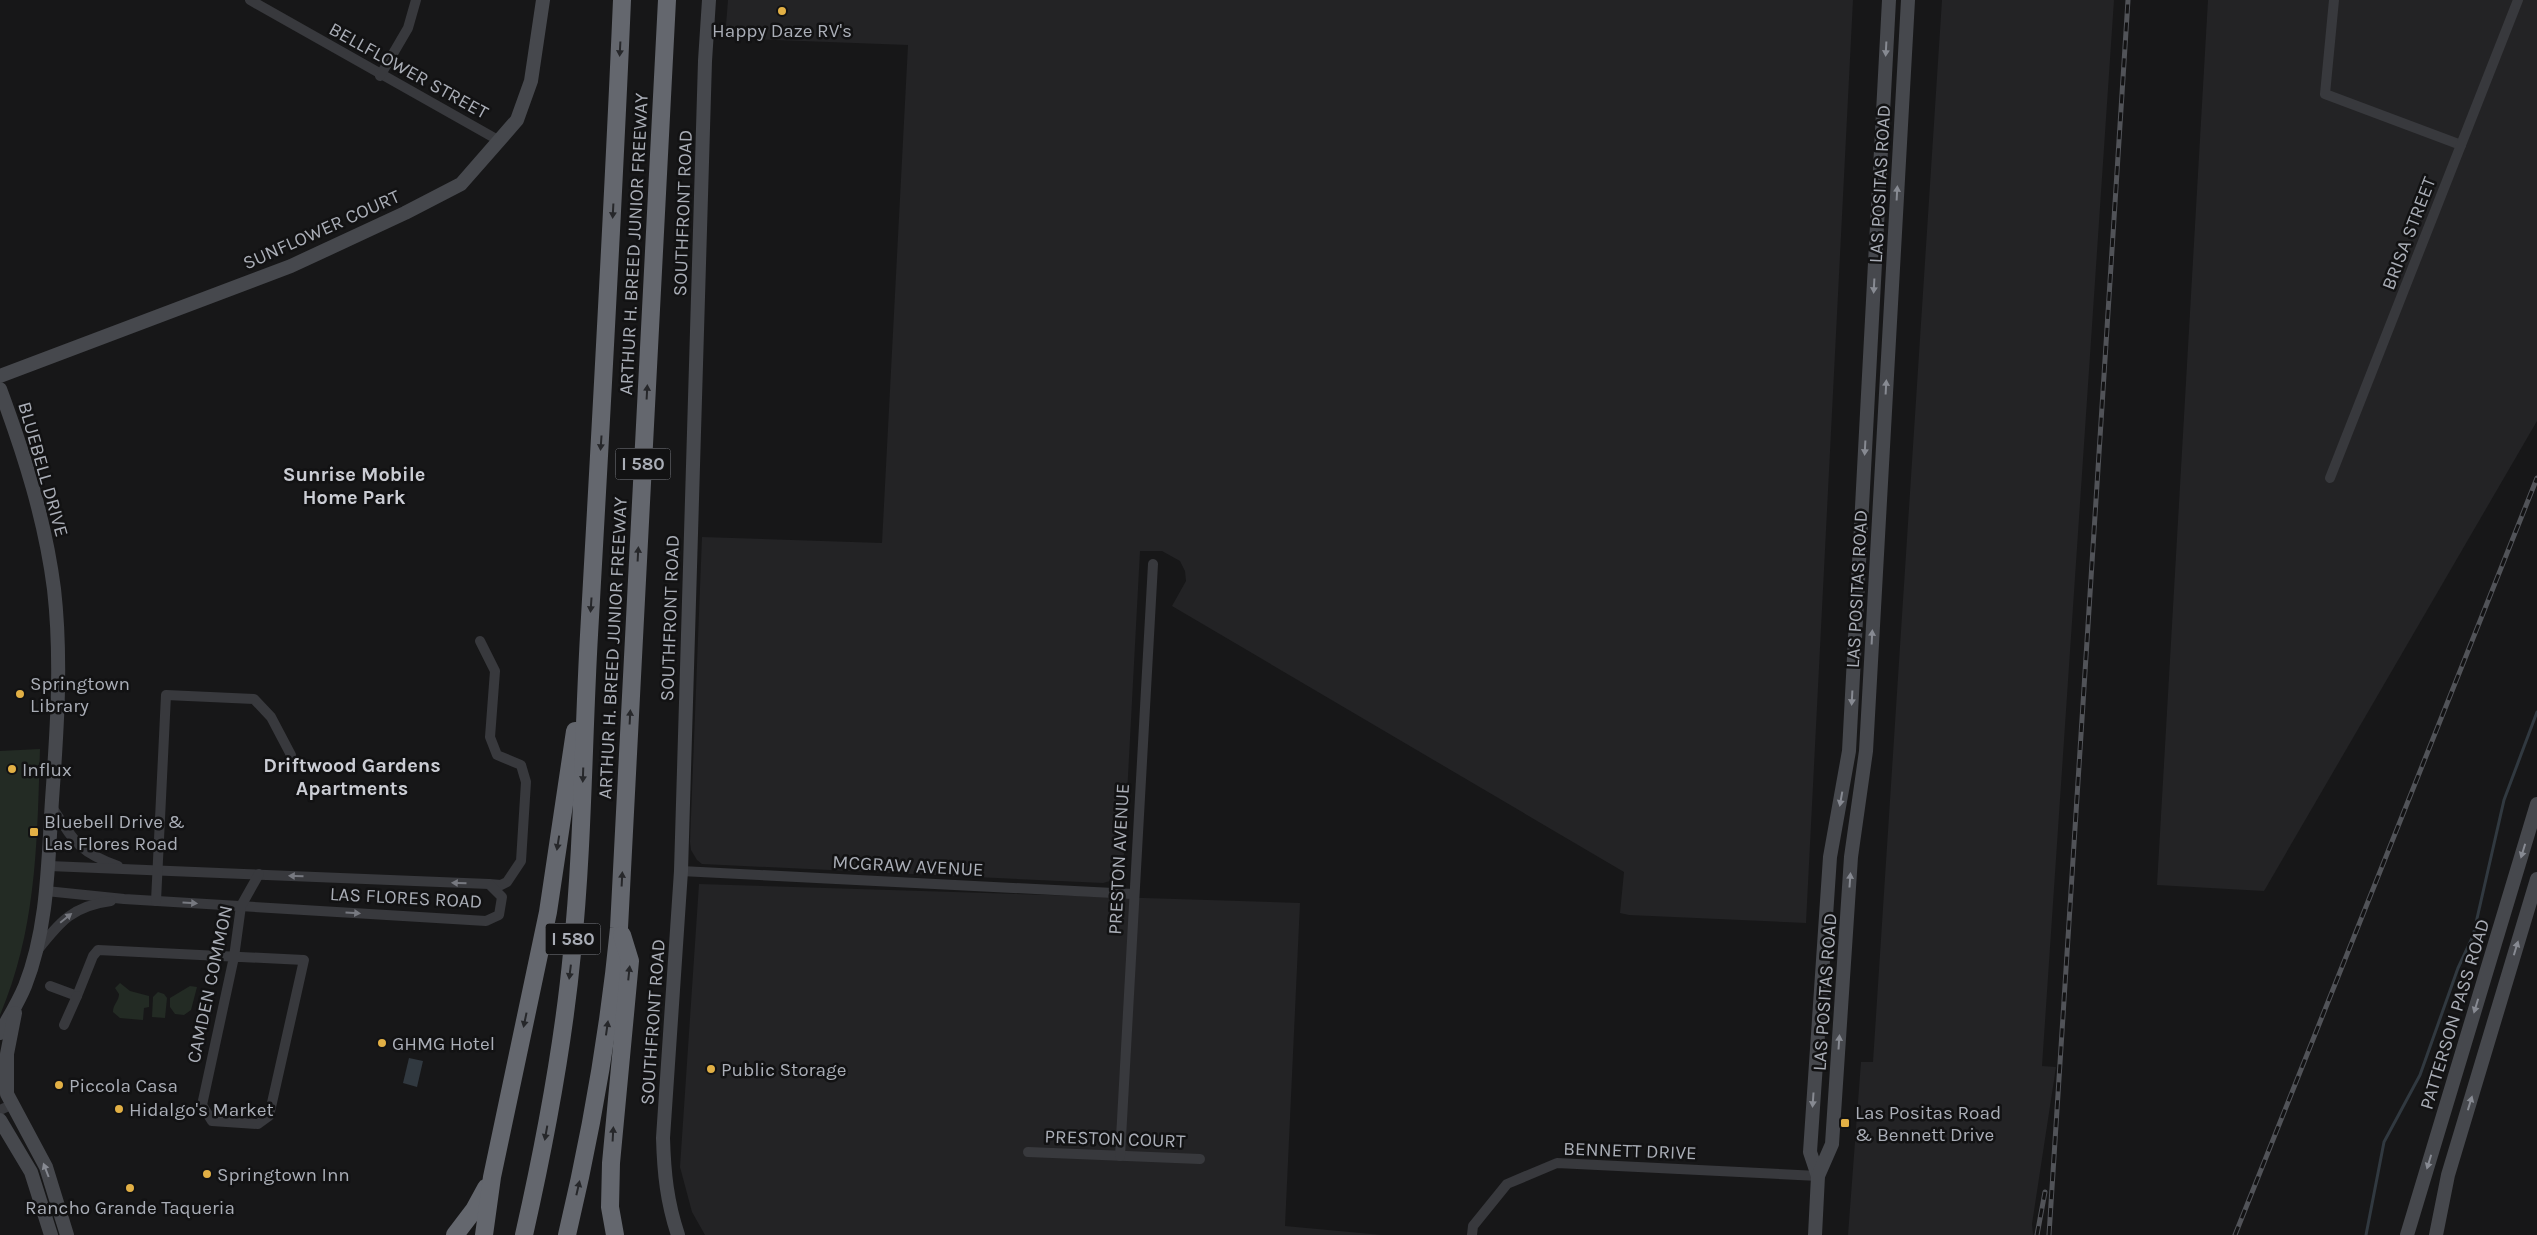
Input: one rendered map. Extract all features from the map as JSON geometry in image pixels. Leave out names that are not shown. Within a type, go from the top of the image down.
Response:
[{"type":"highway","name":"ARTHUR H. BREED JUNIOR FREEWAY","points":[[524,1235],[541,1160],[559,1057],[572,953],[581,837],[589,639],[606,357],[622,0]]},
{"type":"highway","name":"ARTHUR H. BREED JUNIOR FREEWAY","points":[[567,1235],[584,1166],[601,1065],[620,928],[667,0]]},
{"type":"highway","points":[[484,1235],[492,1177],[548,912],[589,639]]},
{"type":"highway","points":[[615,1235],[610,1207],[611,1163],[630,961],[620,928]]},
{"type":"highway","points":[[455,1235],[474,1210],[492,1177]]},
{"type":"main road","name":"SUNFLOWER COURT","points":[[0,376],[291,266],[405,213],[461,184],[517,120],[531,81],[543,0]]},
{"type":"main road","name":"SOUTHFRONT ROAD","points":[[678,1235],[669,1210],[664,1179],[663,1138],[680,871],[705,71],[709,0]]},
{"type":"main road","name":"LAS POSITAS ROAD","points":[[1818,1176],[1810,1152],[1830,857],[1849,751],[1888,0]]},
{"type":"main road","name":"LAS POSITAS ROAD","points":[[1815,1235],[1818,1176],[1832,1144],[1852,857],[1866,752],[1908,0]]},
{"type":"main road","name":"BLUEBELL DRIVE","points":[[0,389],[27,464],[38,502],[54,591],[58,680],[49,866],[46,891],[35,954],[16,1005],[7,1054],[8,1094],[6,1107],[46,1167],[67,1235]]},
{"type":"main road","name":"PATTERSON PASS ROAD","points":[[2407,1235],[2537,804]]},
{"type":"main road","points":[[2436,1235],[2448,1175],[2537,879]]},
{"type":"main road","name":"BLUEBELL DRIVE","points":[[0,1032],[16,1005]]},
{"type":"main road","points":[[0,1120],[31,1172],[51,1235]]},
{"type":"street","name":"BELLFLOWER STREET","points":[[250,0],[266,4],[380,76],[498,140]]},
{"type":"street","points":[[380,76],[408,28],[416,0]]},
{"type":"street","points":[[2334,0],[2325,94],[2461,145]]},
{"type":"street","name":"BRISA STREET","points":[[2330,478],[2518,0]]},
{"type":"street","name":"PRESTON AVENUE","points":[[1120,1156],[1133,894],[1153,564]]},
{"type":"street","points":[[480,641],[495,671],[490,737],[497,756],[521,765],[526,782],[521,861],[507,882],[502,885],[489,884]]},
{"type":"street","points":[[156,901],[166,695],[254,699],[271,717],[291,755]]},
{"type":"street","name":"LAS FLORES ROAD","points":[[52,807],[69,834],[82,849],[91,855],[129,869]]},
{"type":"street","name":"LAS FLORES ROAD","points":[[46,891],[124,899],[486,921],[499,915],[502,897],[489,884],[49,866]]},
{"type":"street","name":"MCGRAW AVENUE","points":[[680,871],[1133,894]]},
{"type":"street","name":"CAMDEN COMMON","points":[[234,957],[304,960],[269,1116],[258,1124],[212,1121],[202,1105],[234,957],[241,906],[259,874]]},
{"type":"street","name":"LAS FLORES ROAD","points":[[35,954],[61,921],[74,912],[102,902],[124,899]]},
{"type":"street","points":[[64,1025],[93,956],[98,950],[234,957]]},
{"type":"street","points":[[50,986],[77,996]]},
{"type":"street","name":"PRESTON COURT","points":[[1028,1152],[1200,1159]]},
{"type":"street","name":"BENNETT DRIVE","points":[[1472,1235],[1473,1226],[1507,1184],[1557,1163],[1818,1176]]},
{"type":"shaded area","points":[[728,0],[1853,0],[1806,923],[1629,915],[1620,913],[1624,872],[1172,606],[1186,581],[1185,571],[1180,561],[1162,551],[1140,551],[1123,870],[1117,879],[1103,883],[702,864],[697,860],[691,850],[690,842],[702,537],[882,543],[908,45],[725,38]]},
{"type":"shaded area","points":[[1942,0],[2114,0],[2042,1066],[2056,1067],[2032,1224],[2033,1235],[1848,1235],[1861,1062],[1873,1062]]},
{"type":"shaded area","points":[[2208,0],[2537,0],[2537,421],[2264,891],[2157,885]]},
{"type":"shaded area","points":[[40,749],[38,817],[33,884],[21,950],[0,1015],[0,751]]},
{"type":"shaded area","points":[[699,884],[1300,903],[1285,1226],[1382,1235],[705,1235],[692,1212],[680,1167]]},
{"type":"shaded area","points":[[120,983],[130,991],[149,996],[149,1007],[144,1008],[143,1020],[120,1018],[113,1012],[119,994],[115,988]]},
{"type":"shaded area","points":[[190,986],[197,987],[191,1010],[184,1015],[175,1014],[170,1007],[170,998]]},
{"type":"shaded area","points":[[158,992],[164,994],[167,998],[165,1018],[152,1017],[153,997]]},
{"type":"shaded area","points":[[409,1058],[423,1061],[417,1087],[403,1083]]},
{"type":"waterway","points":[[2366,1235],[2384,1142],[2420,1075],[2458,968],[2473,936],[2504,800],[2537,712]]},
{"type":"railway","points":[[2049,1235],[2128,0]]},
{"type":"railway","points":[[2235,1235],[2537,478]]},
{"type":"railway","points":[[2037,1235],[2045,1192]]},
{"type":"place","name":"Happy Daze RV's","points":[[782,11]]},
{"type":"place","name":"Springtown Library","points":[[20,694]]},
{"type":"place","name":"Influx","points":[[12,769]]},
{"type":"place","name":"Bluebell Drive & Las Flores Road","points":[[34,832]]},
{"type":"place","name":"GHMG Hotel","points":[[382,1043]]},
{"type":"place","name":"Public Storage","points":[[711,1069]]},
{"type":"place","name":"Piccola Casa","points":[[59,1085]]},
{"type":"place","name":"Hidalgo's Market","points":[[119,1109]]},
{"type":"place","name":"Las Positas Road & Bennett Drive","points":[[1845,1123]]},
{"type":"place","name":"Springtown Inn","points":[[207,1174]]},
{"type":"place","name":"Rancho Grande Taqueria","points":[[130,1188]]},
{"type":"district","name":"Sunrise Mobile Home Park","points":[[354,486]]},
{"type":"district","name":"Driftwood Gardens Apartments","points":[[352,776]]}]
